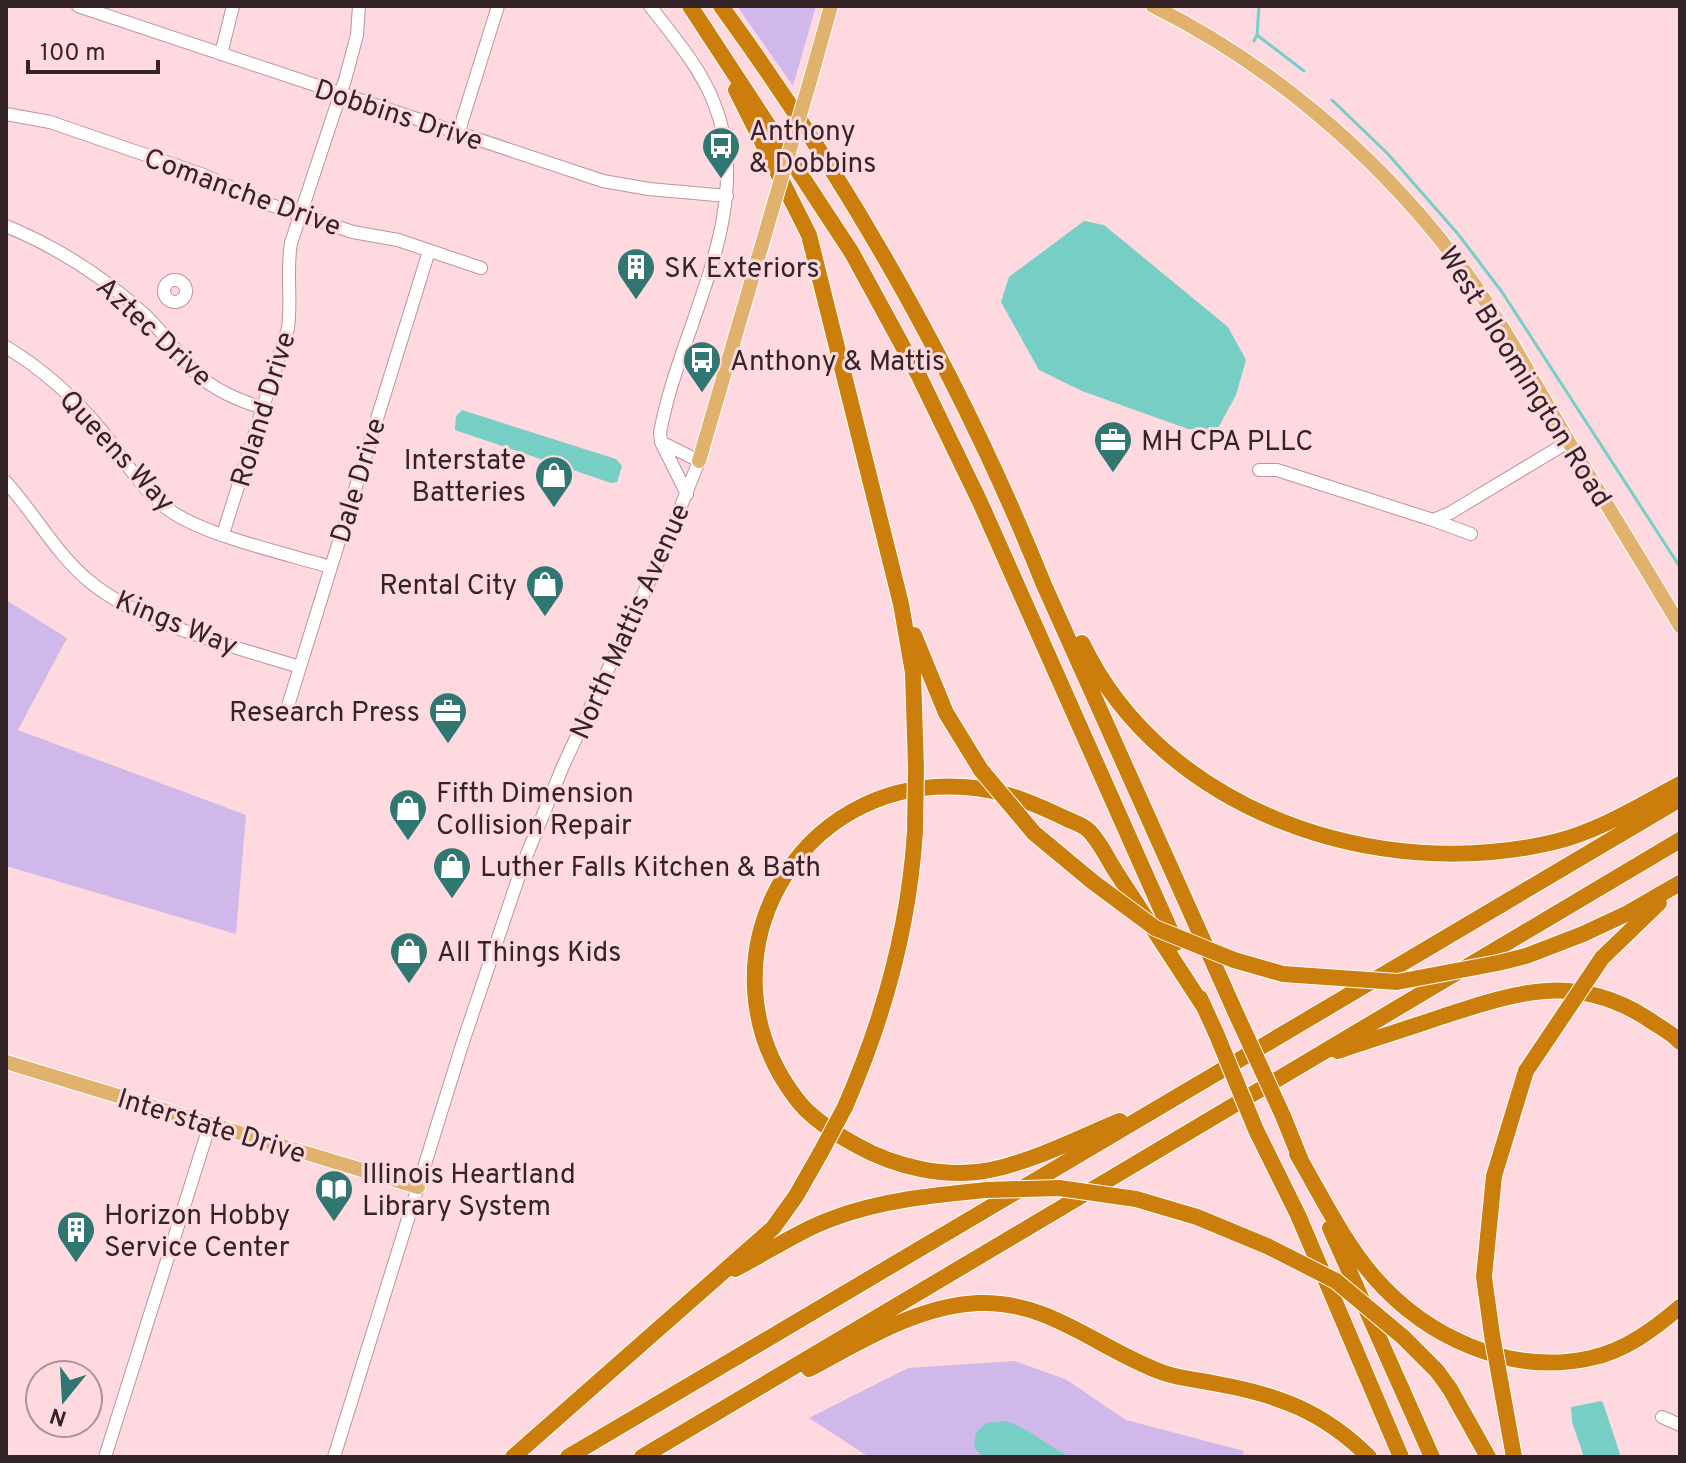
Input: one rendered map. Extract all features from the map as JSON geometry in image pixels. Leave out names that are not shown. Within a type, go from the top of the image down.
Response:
[{"type":"highway","points":[[690,6],[852,253],[919,376],[980,502],[1216,1033],[1256,1130],[1298,1215],[1401,1457]]},
{"type":"highway","points":[[721,6],[785,98],[878,249],[958,396],[1099,676],[1134,721],[1185,765],[1263,815],[1303,831],[1342,842],[1467,853],[1509,850],[1578,834],[1680,784]]},
{"type":"highway","points":[[513,1457],[773,1228],[796,1196],[845,1107],[882,1011],[901,941],[911,881],[916,768],[913,673],[901,604],[809,235],[704,24]]},
{"type":"highway","points":[[1018,520],[1044,585],[1283,1116],[1432,1457]]},
{"type":"highway","points":[[901,604],[946,713],[981,770],[1034,833],[1155,928],[1234,960],[1283,974],[1397,982],[1526,956],[1628,913],[1679,884]]},
{"type":"highway","points":[[1170,1101],[989,1170],[941,1172],[910,1167],[875,1156],[832,1132],[797,1100],[775,1067],[755,986],[757,944],[771,900],[790,866],[821,832],[854,808],[884,795],[915,788],[950,786],[980,788],[1026,799],[1088,830],[1204,1007]]},
{"type":"highway","points":[[568,1457],[1680,799]]},
{"type":"highway","points":[[642,1457],[1680,840]]},
{"type":"highway","points":[[1514,1457],[1484,1277],[1494,1176],[1526,1071],[1602,958],[1679,884]]},
{"type":"highway","points":[[1306,1062],[1474,1006],[1520,993],[1545,990],[1587,993],[1620,1002],[1680,1042]]},
{"type":"highway","points":[[1297,1154],[1342,1232],[1375,1278],[1437,1331],[1479,1352],[1542,1363],[1592,1358],[1644,1336],[1680,1307]]},
{"type":"highway","points":[[713,1281],[833,1218],[928,1195],[1059,1188],[1136,1199],[1197,1217],[1267,1246],[1336,1281],[1403,1337],[1437,1371],[1488,1457]]},
{"type":"highway","points":[[700,1423],[902,1322],[941,1309],[982,1303],[1019,1307],[1048,1315],[1167,1374],[1260,1392],[1288,1401],[1338,1430],[1369,1457]]},
{"type":"main road","name":"North Mattis Avenue","points":[[699,461],[831,6]]},
{"type":"main road","name":"West Bloomington Road","points":[[1153,6],[1206,36],[1276,83],[1339,135],[1405,199],[1462,268],[1680,626]]},
{"type":"main road","name":"Interstate Drive","points":[[6,1062],[418,1187]]},
{"type":"street","name":"Dobbins Drive","points":[[78,6],[603,181],[649,189],[727,196]]},
{"type":"street","points":[[221,54],[233,6]]},
{"type":"street","name":"Roland Drive","points":[[223,534],[288,328],[288,260],[357,35],[359,6]]},
{"type":"street","points":[[458,134],[498,6]]},
{"type":"street","points":[[650,6],[694,66],[714,103],[725,144],[727,196],[722,227],[662,419],[661,442],[687,494]]},
{"type":"street","name":"Comanche Drive","points":[[6,114],[35,118],[204,175],[247,196],[300,215],[353,232],[398,240],[481,268]]},
{"type":"street","name":"Aztec Drive","points":[[6,226],[78,263],[147,317],[203,379],[230,396],[263,408]]},
{"type":"street","name":"Dale Drive","points":[[287,709],[429,251]]},
{"type":"street","points":[[147,317],[167,299]]},
{"type":"street","name":"Queens Way","points":[[6,347],[65,389],[158,501],[182,518],[330,567]]},
{"type":"street","points":[[661,442],[699,461]]},
{"type":"street","points":[[1433,520],[1450,513],[1568,442]]},
{"type":"street","name":"North Mattis Avenue","points":[[334,1457],[502,923],[533,838],[563,766],[636,613],[699,461]]},
{"type":"street","points":[[1259,470],[1277,470],[1471,534]]},
{"type":"street","name":"Kings Way","points":[[6,482],[64,556],[110,597],[156,619],[300,667]]},
{"type":"street","points":[[105,1457],[210,1124]]},
{"type":"street","points":[[1662,1417],[1680,1425]]},
{"type":"shaded area","points":[[737,6],[816,6],[793,86]]},
{"type":"shaded area","points":[[6,600],[67,638],[18,730],[246,815],[236,934],[6,866]]},
{"type":"shaded area","points":[[1015,1361],[1067,1380],[1126,1420],[1244,1451],[1242,1457],[869,1457],[809,1418],[908,1368]]},
{"type":"water","points":[[1084,221],[1104,225],[1228,327],[1246,360],[1236,395],[1217,430],[1188,429],[1082,391],[1039,370],[1001,302],[1009,277]]},
{"type":"water","points":[[462,410],[616,459],[622,466],[617,482],[611,483],[455,430],[456,416]]},
{"type":"water","points":[[1601,1401],[1621,1457],[1584,1457],[1572,1422],[1571,1407]]},
{"type":"water","points":[[1006,1421],[1070,1457],[983,1457],[974,1447],[976,1432],[987,1423]]},
{"type":"waterway","points":[[1254,41],[1259,6]]},
{"type":"waterway","points":[[1257,35],[1304,71]]},
{"type":"waterway","points":[[1332,100],[1388,154],[1458,234],[1502,292],[1680,567]]},
{"type":"place","name":"Anthony & Dobbins","points":[[721,180]]},
{"type":"place","name":"SK Exteriors","points":[[636,301]]},
{"type":"place","name":"Anthony & Mattis","points":[[702,394]]},
{"type":"place","name":"MH CPA PLLC","points":[[1113,474]]},
{"type":"place","name":"Interstate Batteries","points":[[554,509]]},
{"type":"place","name":"Rental City","points":[[545,618]]},
{"type":"place","name":"Research Press","points":[[448,745]]},
{"type":"place","name":"Fifth Dimension Collision Repair","points":[[408,842]]},
{"type":"place","name":"Luther Falls Kitchen & Bath","points":[[452,900]]},
{"type":"place","name":"All Things Kids","points":[[409,985]]},
{"type":"place","name":"Illinois Heartland Library System","points":[[334,1223]]},
{"type":"place","name":"Horizon Hobby Service Center","points":[[76,1264]]}]
